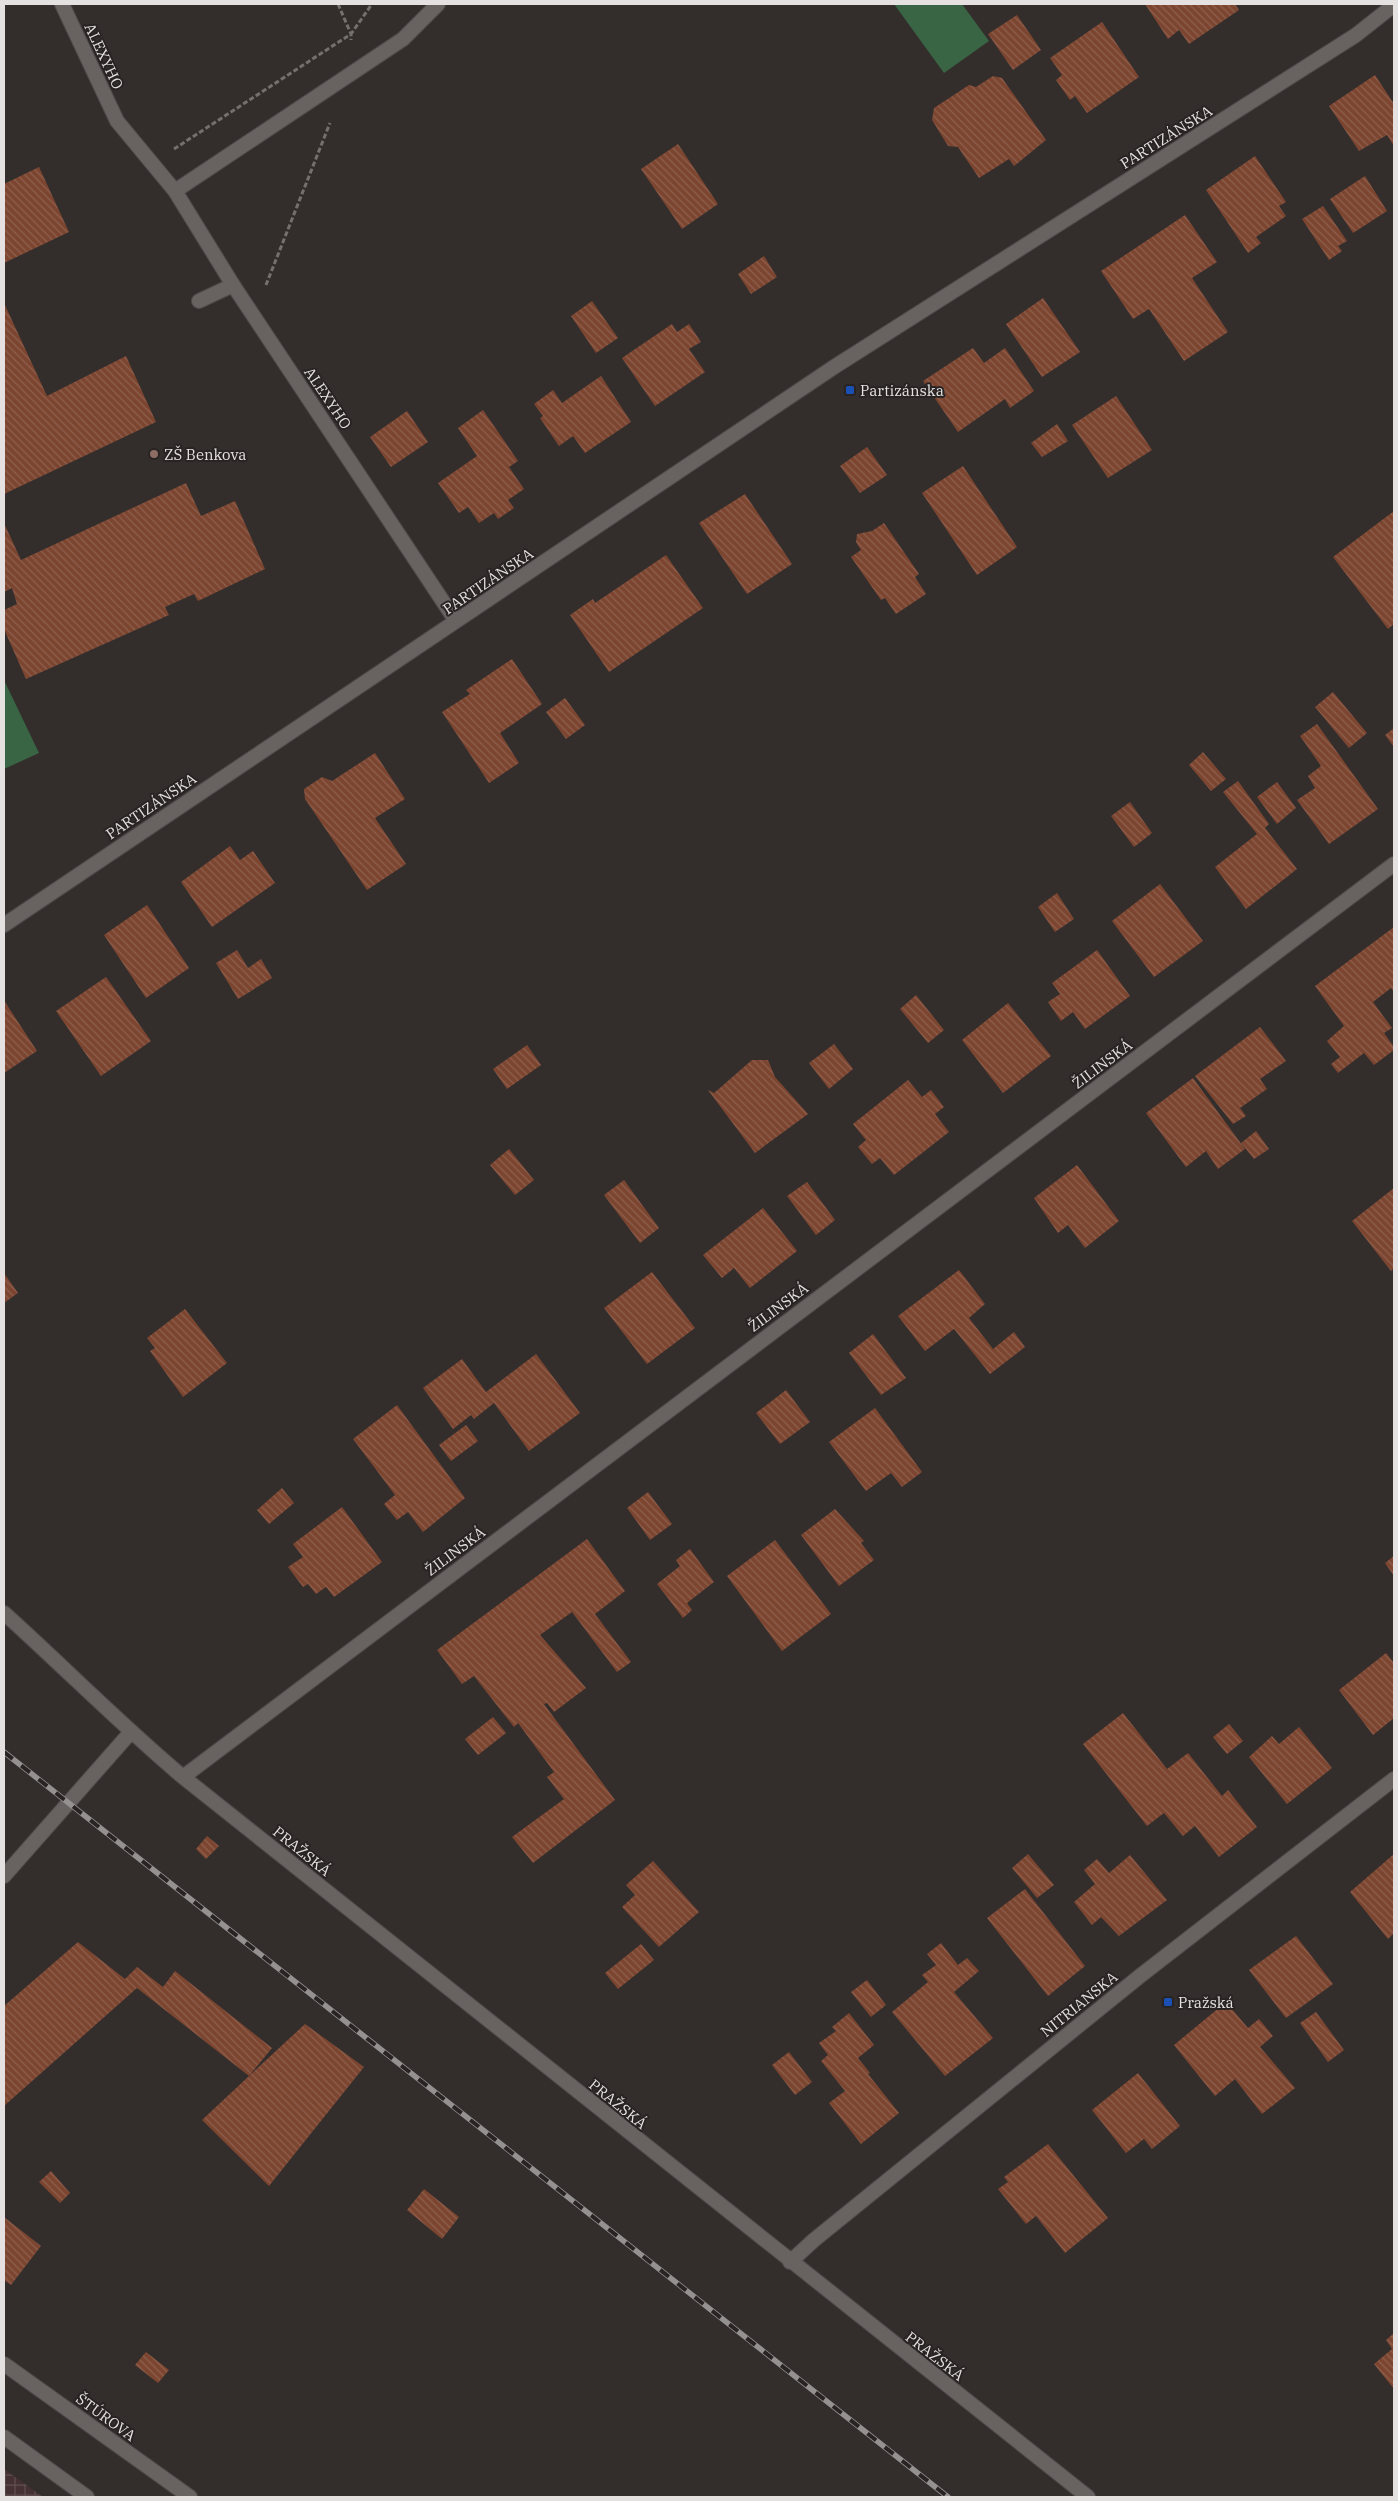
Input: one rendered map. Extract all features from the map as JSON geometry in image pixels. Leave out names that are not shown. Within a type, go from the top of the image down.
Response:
[{"type":"street","name":"ALEXYHO","points":[[62,4],[117,121],[174,191],[233,285],[456,622]]},
{"type":"street","points":[[174,191],[403,39],[438,4]]},
{"type":"street","name":"PARTIZÁNSKA","points":[[4,925],[834,367],[1356,35],[1394,5]]},
{"type":"street","points":[[199,301],[233,285]]},
{"type":"street","name":"ŽILINSKÁ","points":[[183,1777],[1394,864]]},
{"type":"street","name":"PRAŽSKÁ","points":[[4,1613],[79,1681],[130,1733],[183,1777],[790,2262],[1088,2497]]},
{"type":"street","points":[[4,1876],[130,1733]]},
{"type":"street","name":"NITRIANSKA","points":[[790,2262],[814,2240],[1140,1976],[1394,1778]]},
{"type":"street","name":"ŠTÚROVA","points":[[4,2364],[190,2497]]},
{"type":"street","points":[[4,2437],[87,2497]]},
{"type":"path","points":[[338,4],[352,34],[347,76]]},
{"type":"path","points":[[151,163],[352,34],[372,4]]},
{"type":"path","points":[[256,319],[261,298],[331,119]]},
{"type":"shaded area","points":[[4,2469],[43,2497],[4,2497]]},
{"type":"green space","points":[[894,4],[962,4],[989,41],[944,73]]},
{"type":"green space","points":[[4,680],[39,753],[4,769]]},
{"type":"building","points":[[1145,4],[1235,4],[1239,10],[1189,44],[1179,30],[1168,39]]},
{"type":"building","points":[[1017,15],[1041,50],[1013,70],[988,34]]},
{"type":"building","points":[[1102,22],[1139,77],[1087,113],[1075,96],[1070,100],[1056,80],[1062,75],[1050,58]]},
{"type":"building","points":[[1375,75],[1394,104],[1394,146],[1387,135],[1359,151],[1329,106]]},
{"type":"building","points":[[993,76],[1002,78],[1046,140],[1014,166],[1009,159],[979,178],[958,147],[948,146],[932,120],[934,108],[969,85],[976,87]]},
{"type":"building","points":[[678,144],[718,204],[682,229],[641,169]]},
{"type":"building","points":[[1255,156],[1286,202],[1279,206],[1286,216],[1256,237],[1261,243],[1248,253],[1206,190]]},
{"type":"building","points":[[39,167],[69,232],[4,263],[4,184]]},
{"type":"building","points":[[1365,176],[1387,211],[1353,233],[1330,199]]},
{"type":"building","points":[[1323,206],[1347,241],[1338,246],[1342,251],[1329,260],[1302,219]]},
{"type":"building","points":[[1185,215],[1217,262],[1192,278],[1228,332],[1184,361],[1149,309],[1133,319],[1101,271]]},
{"type":"building","points":[[764,256],[777,277],[751,294],[738,274]]},
{"type":"building","points":[[1043,298],[1080,352],[1042,377],[1006,324]]},
{"type":"building","points":[[592,301],[618,338],[596,353],[571,316]]},
{"type":"building","points":[[4,303],[47,396],[126,356],[156,422],[4,494]]},
{"type":"building","points":[[672,324],[677,332],[689,324],[701,342],[689,349],[705,372],[655,406],[622,358]]},
{"type":"building","points":[[973,348],[984,363],[1005,348],[1034,391],[1010,408],[1005,399],[958,432],[923,381]]},
{"type":"building","points":[[601,376],[631,422],[585,453],[573,436],[559,446],[540,418],[543,416],[534,404],[553,390],[562,403]]},
{"type":"building","points":[[1116,396],[1152,450],[1108,478],[1072,425]]},
{"type":"building","points":[[483,410],[518,461],[509,467],[524,489],[508,500],[514,508],[498,519],[494,513],[479,523],[468,507],[459,513],[438,483],[477,456],[458,428]]},
{"type":"building","points":[[407,411],[428,442],[391,467],[370,437]]},
{"type":"building","points":[[1057,424],[1068,441],[1042,457],[1031,443]]},
{"type":"building","points":[[867,447],[887,475],[860,493],[840,466]]},
{"type":"building","points":[[963,466],[1017,547],[977,575],[922,493]]},
{"type":"building","points":[[186,483],[201,516],[235,501],[265,569],[198,601],[194,594],[165,607],[169,615],[26,679],[4,629],[4,610],[17,604],[12,588],[4,592],[4,523],[21,560]]},
{"type":"building","points":[[745,494],[792,564],[747,594],[699,523]]},
{"type":"building","points":[[1394,511],[1394,624],[1388,629],[1333,557]]},
{"type":"building","points":[[884,523],[919,574],[915,577],[926,594],[896,614],[885,598],[881,600],[851,557],[861,550],[856,542],[857,534],[872,531]]},
{"type":"building","points":[[666,555],[703,608],[609,672],[570,615],[593,599],[595,603]]},
{"type":"building","points":[[512,659],[542,704],[500,733],[519,763],[489,783],[442,712],[470,694],[466,690]]},
{"type":"building","points":[[1333,692],[1367,733],[1349,748],[1315,707]]},
{"type":"building","points":[[565,698],[585,725],[566,739],[546,712]]},
{"type":"building","points":[[1317,724],[1378,809],[1329,844],[1297,800],[1315,788],[1308,776],[1321,766],[1300,736]]},
{"type":"building","points":[[1394,728],[1394,747],[1385,735]]},
{"type":"building","points":[[1203,752],[1226,779],[1211,791],[1189,765]]},
{"type":"building","points":[[375,753],[405,799],[375,818],[406,864],[367,890],[305,799],[304,789],[322,777],[332,781]]},
{"type":"building","points":[[1238,781],[1269,824],[1265,828],[1297,869],[1246,909],[1215,867],[1257,834],[1223,792]]},
{"type":"building","points":[[1277,782],[1296,808],[1277,824],[1257,797]]},
{"type":"building","points":[[1130,802],[1152,833],[1134,847],[1111,816]]},
{"type":"building","points":[[230,846],[240,860],[253,851],[275,883],[212,927],[181,882]]},
{"type":"building","points":[[1160,884],[1203,941],[1154,977],[1112,921]]},
{"type":"building","points":[[1057,893],[1074,919],[1055,932],[1038,907]]},
{"type":"building","points":[[147,905],[189,968],[146,998],[104,935]]},
{"type":"building","points":[[1394,927],[1394,992],[1391,988],[1373,1002],[1392,1028],[1384,1033],[1394,1047],[1394,1050],[1374,1065],[1364,1053],[1338,1073],[1331,1064],[1340,1057],[1327,1041],[1344,1026],[1315,986]]},
{"type":"building","points":[[237,950],[248,968],[261,959],[272,978],[238,999],[216,963]]},
{"type":"building","points":[[1097,950],[1130,996],[1085,1029],[1073,1012],[1061,1021],[1048,1002],[1060,994],[1052,983]]},
{"type":"building","points":[[106,977],[151,1041],[101,1076],[56,1011]]},
{"type":"building","points":[[916,995],[944,1030],[928,1043],[900,1009]]},
{"type":"building","points":[[4,1003],[37,1051],[4,1073]]},
{"type":"building","points":[[1008,1003],[1051,1056],[1003,1093],[962,1040]]},
{"type":"building","points":[[1260,1027],[1286,1061],[1260,1079],[1267,1089],[1240,1108],[1246,1116],[1233,1124],[1195,1076]]},
{"type":"building","points":[[834,1044],[853,1069],[829,1089],[809,1063]]},
{"type":"building","points":[[527,1045],[541,1065],[507,1089],[493,1069]]},
{"type":"building","points":[[752,1060],[768,1060],[775,1077],[808,1114],[755,1153],[708,1090],[714,1093]]},
{"type":"building","points":[[1193,1078],[1245,1149],[1218,1169],[1206,1151],[1186,1167],[1146,1113]]},
{"type":"building","points":[[908,1080],[922,1097],[931,1090],[944,1107],[935,1114],[949,1132],[894,1175],[880,1158],[872,1164],[858,1147],[866,1140],[853,1124]]},
{"type":"building","points":[[1256,1131],[1269,1149],[1254,1159],[1241,1143]]},
{"type":"building","points":[[509,1149],[534,1180],[515,1195],[490,1165]]},
{"type":"building","points":[[1077,1165],[1119,1221],[1085,1248],[1068,1225],[1058,1233],[1034,1198]]},
{"type":"building","points":[[624,1180],[659,1228],[640,1243],[604,1195]]},
{"type":"building","points":[[807,1182],[835,1220],[816,1235],[787,1196]]},
{"type":"building","points":[[1394,1188],[1394,1268],[1391,1271],[1352,1221]]},
{"type":"building","points":[[763,1208],[797,1251],[750,1288],[734,1268],[722,1278],[703,1255]]},
{"type":"building","points":[[959,1270],[985,1304],[969,1318],[993,1349],[1014,1332],[1025,1347],[990,1374],[954,1329],[925,1351],[898,1316]]},
{"type":"building","points":[[652,1272],[695,1328],[647,1364],[604,1308]]},
{"type":"building","points":[[4,1273],[18,1293],[4,1303]]},
{"type":"building","points":[[185,1309],[227,1363],[183,1397],[150,1351],[155,1348],[147,1338]]},
{"type":"building","points":[[873,1334],[906,1378],[881,1395],[849,1353]]},
{"type":"building","points":[[536,1354],[580,1413],[529,1451],[494,1403],[474,1419],[471,1415],[453,1429],[423,1388],[462,1359],[486,1392]]},
{"type":"building","points":[[786,1390],[810,1422],[780,1444],[756,1413]]},
{"type":"building","points":[[397,1405],[465,1498],[423,1532],[408,1512],[397,1520],[384,1504],[395,1495],[353,1439]]},
{"type":"building","points":[[875,1408],[922,1472],[902,1487],[891,1473],[866,1491],[829,1442]]},
{"type":"building","points":[[466,1425],[478,1441],[451,1461],[439,1445]]},
{"type":"building","points":[[282,1488],[294,1503],[269,1524],[257,1510]]},
{"type":"building","points":[[648,1492],[672,1524],[650,1540],[627,1508]]},
{"type":"building","points":[[342,1507],[382,1562],[334,1597],[326,1587],[316,1594],[308,1584],[303,1587],[288,1567],[303,1557],[293,1544]]},
{"type":"building","points":[[835,1509],[864,1541],[861,1543],[874,1560],[839,1586],[801,1535]]},
{"type":"building","points":[[587,1539],[625,1591],[595,1614],[631,1662],[617,1672],[572,1612],[540,1635],[586,1688],[554,1712],[547,1703],[544,1704],[615,1800],[533,1863],[512,1837],[564,1799],[547,1777],[554,1772],[518,1723],[514,1727],[474,1676],[462,1684],[437,1650]]},
{"type":"building","points":[[775,1540],[831,1614],[782,1651],[727,1576]]},
{"type":"building","points":[[690,1549],[714,1582],[687,1603],[692,1610],[683,1618],[657,1584],[680,1566],[676,1560]]},
{"type":"building","points":[[1394,1556],[1394,1576],[1385,1563]]},
{"type":"building","points":[[1386,1653],[1394,1663],[1394,1718],[1373,1735],[1339,1690]]},
{"type":"building","points":[[1123,1713],[1167,1769],[1188,1753],[1222,1796],[1228,1790],[1257,1827],[1219,1857],[1195,1826],[1183,1836],[1164,1813],[1147,1826],[1083,1744]]},
{"type":"building","points":[[493,1717],[506,1733],[478,1755],[465,1739]]},
{"type":"building","points":[[1229,1724],[1243,1741],[1227,1754],[1213,1737]]},
{"type":"building","points":[[1299,1727],[1332,1768],[1287,1804],[1249,1757],[1272,1736],[1279,1744]]},
{"type":"building","points":[[207,1836],[219,1846],[206,1859],[196,1849]]},
{"type":"building","points":[[1028,1854],[1054,1885],[1037,1898],[1012,1868]]},
{"type":"building","points":[[1394,1854],[1394,1933],[1388,1939],[1350,1892]]},
{"type":"building","points":[[1130,1855],[1167,1900],[1119,1936],[1101,1917],[1092,1925],[1074,1902],[1095,1884],[1084,1870],[1097,1859],[1109,1873]]},
{"type":"building","points":[[653,1861],[699,1912],[659,1947],[622,1907],[635,1895],[626,1885]]},
{"type":"building","points":[[1025,1889],[1085,1966],[1048,1996],[987,1918]]},
{"type":"building","points":[[1296,1936],[1333,1984],[1286,2018],[1249,1970]]},
{"type":"building","points":[[78,1942],[125,1979],[137,1967],[163,1987],[175,1971],[272,2048],[249,2076],[137,1988],[4,2106],[4,2006]]},
{"type":"building","points":[[941,1943],[958,1965],[967,1958],[979,1971],[954,1992],[993,2038],[945,2076],[892,2012],[928,1982],[922,1975],[936,1965],[927,1954]]},
{"type":"building","points":[[641,1944],[654,1960],[618,1989],[605,1973]]},
{"type":"building","points":[[867,1980],[886,2005],[871,2017],[851,1992]]},
{"type":"building","points":[[1226,2002],[1248,2028],[1259,2019],[1273,2036],[1260,2047],[1295,2088],[1262,2114],[1235,2079],[1215,2096],[1174,2045]]},
{"type":"building","points":[[1316,2012],[1344,2050],[1328,2062],[1300,2023]]},
{"type":"building","points":[[849,2013],[874,2045],[858,2058],[870,2073],[868,2074],[899,2113],[861,2144],[829,2103],[845,2091],[821,2061],[828,2055],[819,2043],[836,2031],[832,2027]]},
{"type":"building","points":[[305,2024],[364,2067],[269,2186],[202,2120]]},
{"type":"building","points":[[789,2052],[812,2082],[795,2095],[772,2065]]},
{"type":"building","points":[[1138,2073],[1180,2126],[1152,2149],[1144,2139],[1126,2153],[1092,2110]]},
{"type":"building","points":[[1048,2144],[1108,2218],[1065,2253],[1036,2216],[1026,2224],[998,2189],[1008,2182],[1004,2177]]},
{"type":"building","points":[[51,2171],[70,2193],[60,2203],[39,2182]]},
{"type":"building","points":[[424,2189],[459,2217],[442,2239],[407,2210]]},
{"type":"building","points":[[4,2217],[41,2246],[11,2285],[4,2280]]},
{"type":"building","points":[[1394,2333],[1394,2389],[1374,2364],[1392,2349],[1386,2340]]},
{"type":"building","points":[[146,2352],[169,2370],[158,2383],[135,2365]]},
{"type":"railway","points":[[4,1752],[948,2497]]},
{"type":"place","name":"Partizánska","points":[[850,390]]},
{"type":"place","name":"ZŠ Benkova","points":[[154,454]]},
{"type":"place","name":"Pražská","points":[[1168,2002]]}]
